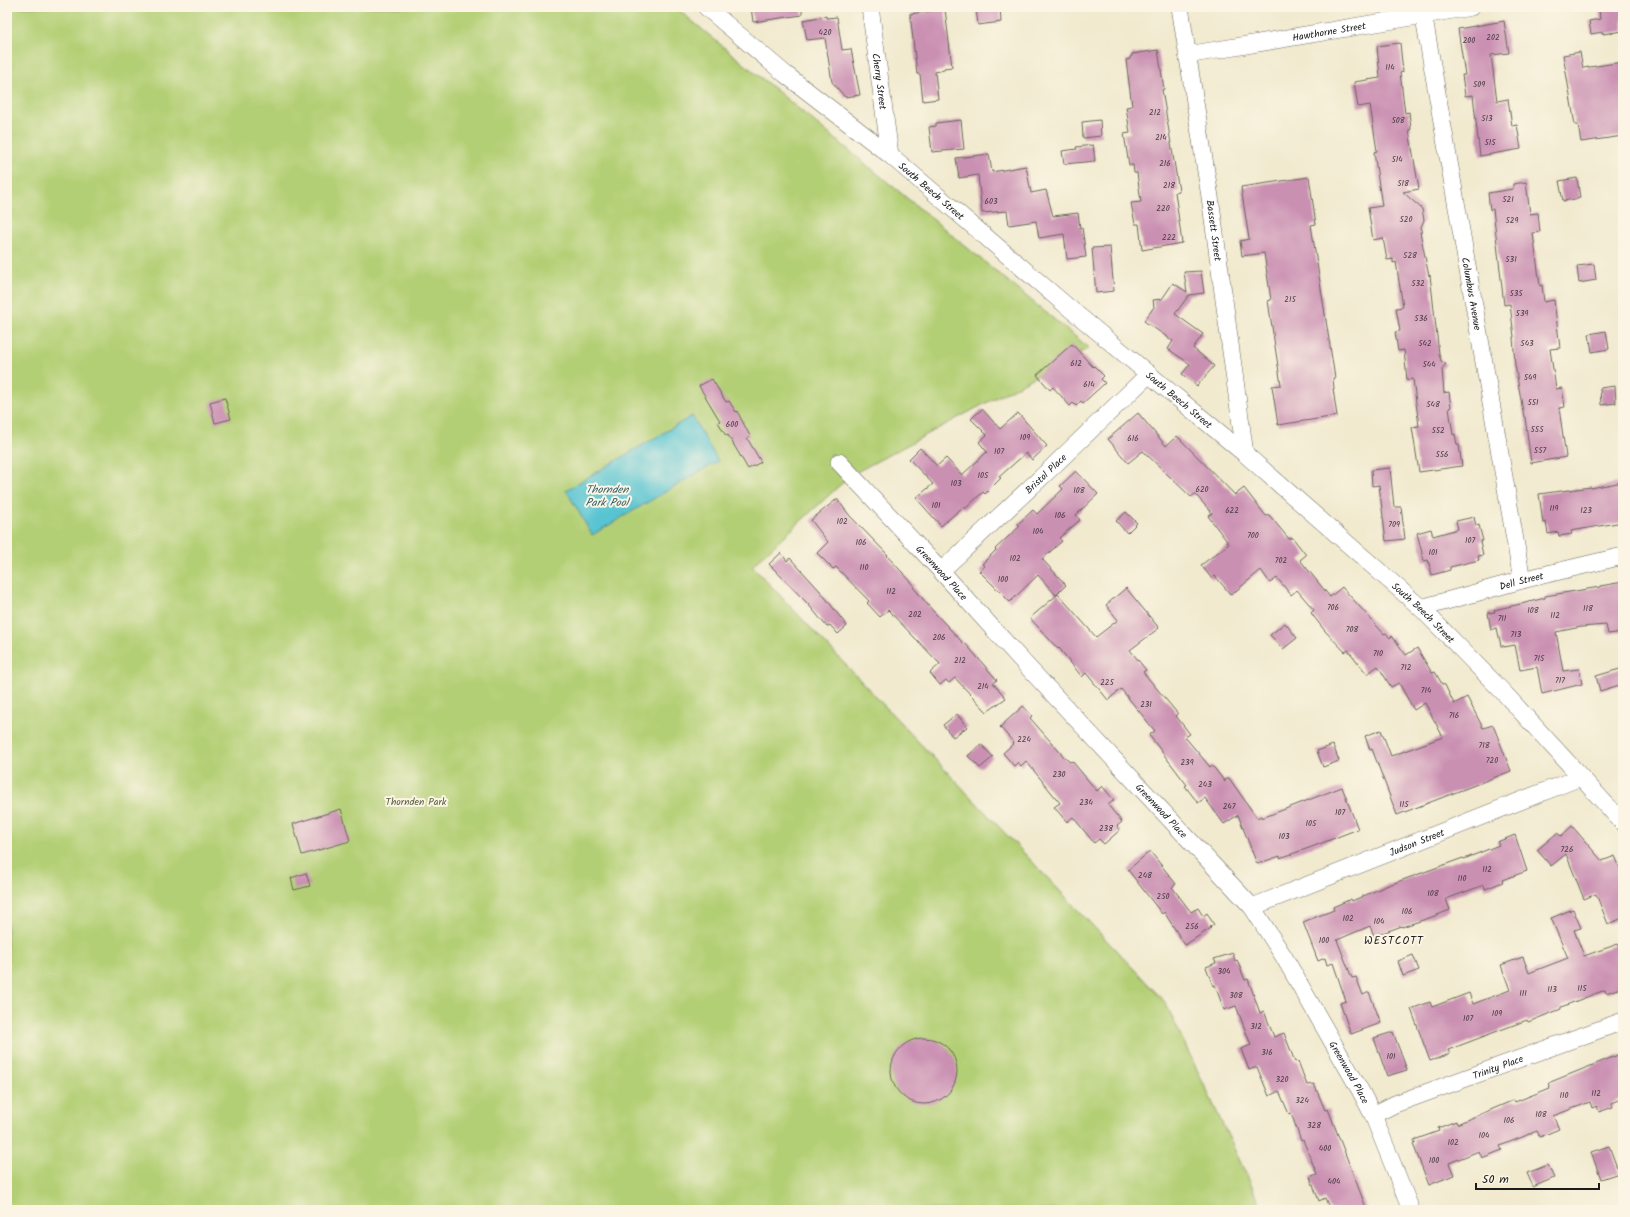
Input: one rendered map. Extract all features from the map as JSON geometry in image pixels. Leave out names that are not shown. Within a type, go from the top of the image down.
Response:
[{"type":"street","name":"South Beech Street","points":[[706,7],[785,74],[890,155],[1068,307],[1245,454],[1421,608],[1505,694],[1623,823]]},
{"type":"street","name":"Cherry Street","points":[[870,7],[890,155]]},
{"type":"street","name":"Bassett Street","points":[[1180,7],[1210,197],[1245,454]]},
{"type":"street","name":"Hawthorne Street","points":[[1187,55],[1423,11],[1471,7]]},
{"type":"street","name":"Columbus Avenue","points":[[1423,11],[1522,580]]},
{"type":"street","name":"Bristol Place","points":[[941,570],[1047,472],[1149,374]]},
{"type":"street","name":"Greenwood Place","points":[[839,462],[941,570],[1024,663],[1252,907],[1284,957],[1360,1090],[1373,1115],[1411,1210]]},
{"type":"street","name":"Dell Street","points":[[1421,608],[1522,580],[1623,556]]},
{"type":"street","name":"Judson Street","points":[[1252,907],[1581,776]]},
{"type":"street","name":"Trinity Place","points":[[1373,1115],[1395,1104],[1623,1021]]},
{"type":"green space","name":"Thornden Park","points":[[7,7],[675,7],[1089,348],[851,475],[752,566],[1165,1002],[1263,1210],[7,1210]]},
{"type":"water","name":"Thornden Park Pool","points":[[692,416],[718,461],[592,535],[566,490]]},
{"type":"building","points":[[751,7],[802,7],[802,15],[753,22]]},
{"type":"building","points":[[976,7],[1000,7],[1001,22],[978,25]]},
{"type":"building","points":[[1623,7],[1623,31],[1591,34],[1589,21],[1600,19],[1599,9]]},
{"type":"building","points":[[945,9],[952,67],[944,68],[944,70],[935,72],[938,99],[923,101],[920,74],[917,74],[910,14]]},
{"type":"building","points":[[826,16],[826,18],[837,17],[842,50],[851,49],[860,95],[845,97],[832,82],[825,38],[807,40],[803,20]]},
{"type":"building","points":[[1504,21],[1509,53],[1491,55],[1497,101],[1508,99],[1512,126],[1517,125],[1521,149],[1480,156],[1473,95],[1465,96],[1462,75],[1465,75],[1458,29]]},
{"type":"building","points":[[1400,43],[1403,72],[1400,73],[1405,113],[1409,112],[1411,129],[1409,130],[1419,189],[1403,192],[1422,209],[1424,220],[1421,227],[1422,232],[1420,232],[1429,276],[1430,275],[1439,354],[1441,361],[1446,364],[1442,369],[1444,393],[1449,392],[1451,407],[1449,408],[1453,435],[1455,434],[1457,445],[1459,445],[1462,466],[1419,472],[1412,427],[1419,426],[1413,379],[1407,380],[1404,350],[1398,351],[1395,332],[1400,331],[1396,308],[1403,307],[1396,262],[1393,263],[1393,259],[1387,260],[1383,238],[1373,240],[1368,208],[1382,206],[1374,152],[1377,151],[1370,105],[1358,107],[1354,82],[1380,78],[1377,46]]},
{"type":"building","points":[[1158,50],[1164,89],[1162,90],[1179,191],[1175,192],[1182,243],[1142,250],[1139,224],[1135,224],[1131,203],[1141,202],[1137,173],[1134,173],[1133,165],[1129,165],[1124,134],[1130,133],[1126,107],[1132,106],[1126,60],[1130,59],[1132,54]]},
{"type":"building","points":[[1580,52],[1583,68],[1623,62],[1623,136],[1581,142],[1578,125],[1575,125],[1563,55]]},
{"type":"building","points":[[961,120],[964,149],[932,152],[929,127],[936,126],[936,123]]},
{"type":"building","points":[[1100,120],[1101,136],[1083,138],[1082,122]]},
{"type":"building","points":[[1093,145],[1095,161],[1064,164],[1062,151],[1077,149],[1076,147]]},
{"type":"building","points":[[989,154],[992,172],[1026,166],[1031,193],[1046,190],[1053,216],[1078,213],[1080,228],[1082,227],[1086,257],[1067,259],[1064,234],[1039,238],[1036,221],[1009,225],[1007,211],[982,213],[978,175],[959,178],[956,158]]},
{"type":"building","points":[[1309,177],[1316,224],[1311,225],[1335,378],[1333,378],[1333,389],[1337,416],[1278,425],[1272,386],[1281,385],[1268,301],[1271,300],[1264,253],[1242,256],[1240,241],[1249,239],[1241,187]]},
{"type":"building","points":[[1577,178],[1580,198],[1563,201],[1559,181]]},
{"type":"building","points":[[1526,182],[1530,214],[1538,213],[1540,232],[1533,233],[1540,286],[1542,285],[1544,302],[1554,300],[1560,348],[1550,349],[1556,389],[1562,388],[1565,407],[1559,408],[1566,457],[1531,463],[1525,417],[1515,365],[1514,337],[1510,304],[1504,305],[1493,209],[1490,210],[1488,193],[1513,189],[1513,184]]},
{"type":"building","points":[[1110,247],[1114,291],[1096,293],[1092,248]]},
{"type":"building","points":[[1594,264],[1596,280],[1579,283],[1577,266]]},
{"type":"building","points":[[1201,271],[1204,293],[1189,295],[1175,314],[1203,334],[1193,348],[1214,366],[1197,386],[1182,374],[1190,364],[1168,349],[1173,341],[1144,321],[1154,307],[1153,300],[1162,299],[1173,283],[1187,292],[1184,272]]},
{"type":"building","points":[[1606,331],[1609,349],[1592,352],[1589,334]]},
{"type":"building","points":[[1072,344],[1093,367],[1094,366],[1104,376],[1101,379],[1105,383],[1083,403],[1081,401],[1076,406],[1073,403],[1070,406],[1053,387],[1050,390],[1037,375]]},
{"type":"building","points":[[712,379],[726,402],[729,401],[736,412],[737,411],[750,436],[747,438],[761,462],[748,469],[728,435],[726,436],[718,422],[720,421],[699,386]]},
{"type":"building","points":[[1615,386],[1616,403],[1601,405],[1600,388]]},
{"type":"building","points":[[225,398],[231,419],[215,423],[210,402]]},
{"type":"building","points":[[982,409],[1000,429],[1018,413],[1047,446],[1032,460],[1026,453],[999,477],[1001,478],[985,494],[983,492],[965,509],[963,507],[941,526],[916,498],[933,484],[909,459],[920,448],[937,466],[946,458],[962,475],[987,452],[979,442],[987,435],[971,419]]},
{"type":"building","points":[[1138,413],[1166,446],[1177,436],[1235,495],[1244,488],[1266,516],[1269,515],[1289,539],[1292,537],[1306,555],[1300,560],[1330,597],[1342,587],[1384,634],[1386,633],[1390,638],[1392,636],[1406,655],[1417,648],[1432,673],[1435,672],[1442,684],[1445,685],[1454,704],[1467,697],[1483,728],[1493,725],[1511,771],[1397,815],[1372,749],[1370,750],[1365,736],[1381,730],[1391,756],[1443,737],[1425,703],[1414,710],[1399,683],[1391,687],[1378,666],[1367,674],[1348,650],[1345,652],[1325,631],[1311,613],[1314,610],[1297,590],[1291,595],[1277,578],[1270,583],[1261,570],[1231,595],[1215,576],[1212,579],[1201,565],[1229,544],[1208,516],[1212,513],[1195,494],[1191,497],[1143,451],[1128,463],[1108,439]]},
{"type":"building","points":[[1390,468],[1394,507],[1401,507],[1405,539],[1386,541],[1379,485],[1372,486],[1371,470]]},
{"type":"building","points":[[1076,471],[1098,494],[1076,515],[1080,520],[1059,538],[1062,541],[1042,559],[1066,585],[1056,595],[1038,575],[1010,602],[979,571],[985,566],[982,564],[996,550],[995,549],[1020,526],[1018,524],[1033,510],[1037,514],[1063,489],[1060,486]]},
{"type":"building","points":[[1623,482],[1623,522],[1571,531],[1572,534],[1559,536],[1558,532],[1548,534],[1546,522],[1543,523],[1539,494],[1591,488]]},
{"type":"building","points":[[837,499],[850,516],[888,555],[887,556],[915,586],[913,587],[933,611],[964,644],[965,643],[997,680],[993,683],[1006,698],[987,712],[955,678],[949,683],[946,680],[940,685],[930,673],[940,664],[888,610],[880,617],[867,603],[869,601],[836,567],[833,569],[817,553],[828,542],[811,520]]},
{"type":"building","points":[[1126,512],[1137,523],[1127,533],[1116,521]]},
{"type":"building","points":[[1474,517],[1476,526],[1479,525],[1483,541],[1480,541],[1483,555],[1478,556],[1479,560],[1450,567],[1450,570],[1432,575],[1428,560],[1424,561],[1417,533],[1431,529],[1433,536],[1458,529],[1456,521]]},
{"type":"building","points":[[781,553],[787,561],[790,558],[821,592],[847,626],[838,634],[830,625],[827,627],[808,604],[769,564]]},
{"type":"building","points":[[1623,582],[1623,632],[1608,634],[1606,625],[1581,627],[1556,632],[1563,671],[1579,669],[1582,684],[1542,694],[1537,667],[1520,670],[1515,645],[1504,647],[1501,646],[1497,628],[1491,630],[1488,613],[1495,612],[1494,610],[1545,598],[1545,596]]},
{"type":"building","points":[[1126,588],[1159,628],[1130,650],[1146,670],[1143,672],[1178,714],[1176,716],[1190,734],[1185,737],[1210,767],[1212,765],[1225,782],[1225,780],[1229,778],[1257,818],[1261,816],[1262,818],[1342,787],[1358,829],[1309,848],[1257,864],[1238,815],[1224,824],[1205,798],[1198,803],[1185,786],[1187,785],[1149,735],[1155,731],[1121,689],[1108,700],[1086,673],[1082,677],[1059,648],[1058,649],[1030,618],[1058,594],[1096,637],[1118,620],[1106,605]]},
{"type":"building","points":[[1285,623],[1297,638],[1283,649],[1270,635]]},
{"type":"building","points":[[1623,668],[1623,684],[1600,691],[1596,676]]},
{"type":"building","points":[[1023,706],[1032,716],[1030,718],[1065,758],[1070,762],[1072,761],[1097,791],[1102,786],[1114,800],[1108,805],[1122,822],[1117,826],[1120,830],[1104,844],[1099,839],[1094,843],[1073,817],[1067,822],[1054,807],[1060,803],[1026,761],[1021,766],[1018,762],[1014,766],[1003,753],[1014,743],[1000,727]]},
{"type":"building","points":[[957,714],[967,727],[953,737],[943,725]]},
{"type":"building","points":[[981,744],[993,757],[980,768],[968,756]]},
{"type":"building","points":[[1333,745],[1339,761],[1323,767],[1317,751]]},
{"type":"building","points":[[341,809],[350,841],[302,855],[293,824]]},
{"type":"building","points":[[1572,826],[1602,861],[1615,856],[1620,868],[1623,867],[1623,918],[1608,924],[1596,894],[1584,899],[1566,854],[1551,866],[1537,850],[1557,833],[1561,836]]},
{"type":"building","points":[[1515,835],[1527,871],[1502,880],[1503,882],[1485,889],[1484,885],[1446,899],[1450,910],[1432,917],[1374,936],[1370,926],[1337,940],[1352,978],[1356,977],[1363,995],[1369,992],[1381,1023],[1351,1034],[1340,1003],[1346,1001],[1333,963],[1327,965],[1325,958],[1318,961],[1303,922],[1334,910],[1333,907],[1351,899],[1352,901],[1386,886],[1463,858],[1464,859],[1499,845],[1497,842]]},
{"type":"building","points":[[1150,851],[1176,884],[1172,887],[1191,912],[1198,908],[1203,916],[1207,913],[1214,925],[1185,945],[1164,912],[1162,914],[1128,870]]},
{"type":"building","points":[[306,873],[310,886],[294,890],[291,878]]},
{"type":"building","points":[[1573,909],[1581,928],[1574,930],[1584,956],[1618,944],[1620,948],[1623,947],[1623,987],[1606,993],[1605,990],[1528,1022],[1527,1020],[1448,1050],[1450,1054],[1430,1061],[1411,1009],[1430,1002],[1432,1007],[1469,993],[1473,1004],[1510,990],[1501,965],[1523,957],[1529,973],[1568,958],[1551,918]]},
{"type":"building","points":[[1233,953],[1235,961],[1237,960],[1245,980],[1248,979],[1260,1013],[1264,1011],[1274,1037],[1284,1033],[1295,1062],[1298,1061],[1307,1085],[1314,1084],[1325,1110],[1328,1109],[1367,1210],[1330,1210],[1325,1198],[1319,1201],[1310,1177],[1317,1174],[1303,1140],[1301,1141],[1291,1113],[1289,1114],[1279,1091],[1269,1096],[1257,1067],[1249,1070],[1241,1049],[1251,1045],[1236,1006],[1224,1010],[1215,985],[1213,986],[1206,967],[1216,963],[1214,959]]},
{"type":"building","points":[[1413,955],[1419,970],[1403,976],[1398,961]]},
{"type":"building","points":[[1393,1032],[1407,1070],[1387,1076],[1374,1038]]},
{"type":"building","points":[[917,1038],[931,1038],[943,1043],[952,1052],[957,1064],[955,1084],[948,1095],[931,1104],[917,1104],[905,1099],[896,1090],[891,1078],[891,1064],[896,1052],[905,1043]]},
{"type":"building","points":[[1623,1053],[1623,1098],[1611,1103],[1613,1107],[1599,1112],[1597,1106],[1592,1108],[1590,1102],[1553,1116],[1559,1129],[1540,1137],[1537,1131],[1500,1146],[1502,1150],[1482,1158],[1479,1151],[1449,1163],[1454,1175],[1429,1185],[1413,1144],[1415,1144],[1414,1140],[1439,1131],[1438,1128],[1456,1121],[1457,1124],[1514,1100],[1515,1102],[1550,1088],[1548,1083]]},
{"type":"building","points":[[1609,1146],[1619,1173],[1601,1179],[1591,1152]]},
{"type":"building","points":[[1548,1165],[1554,1178],[1533,1187],[1527,1173]]},
{"type":"district","name":"WESTCOTT","points":[[1394,940]]}]
